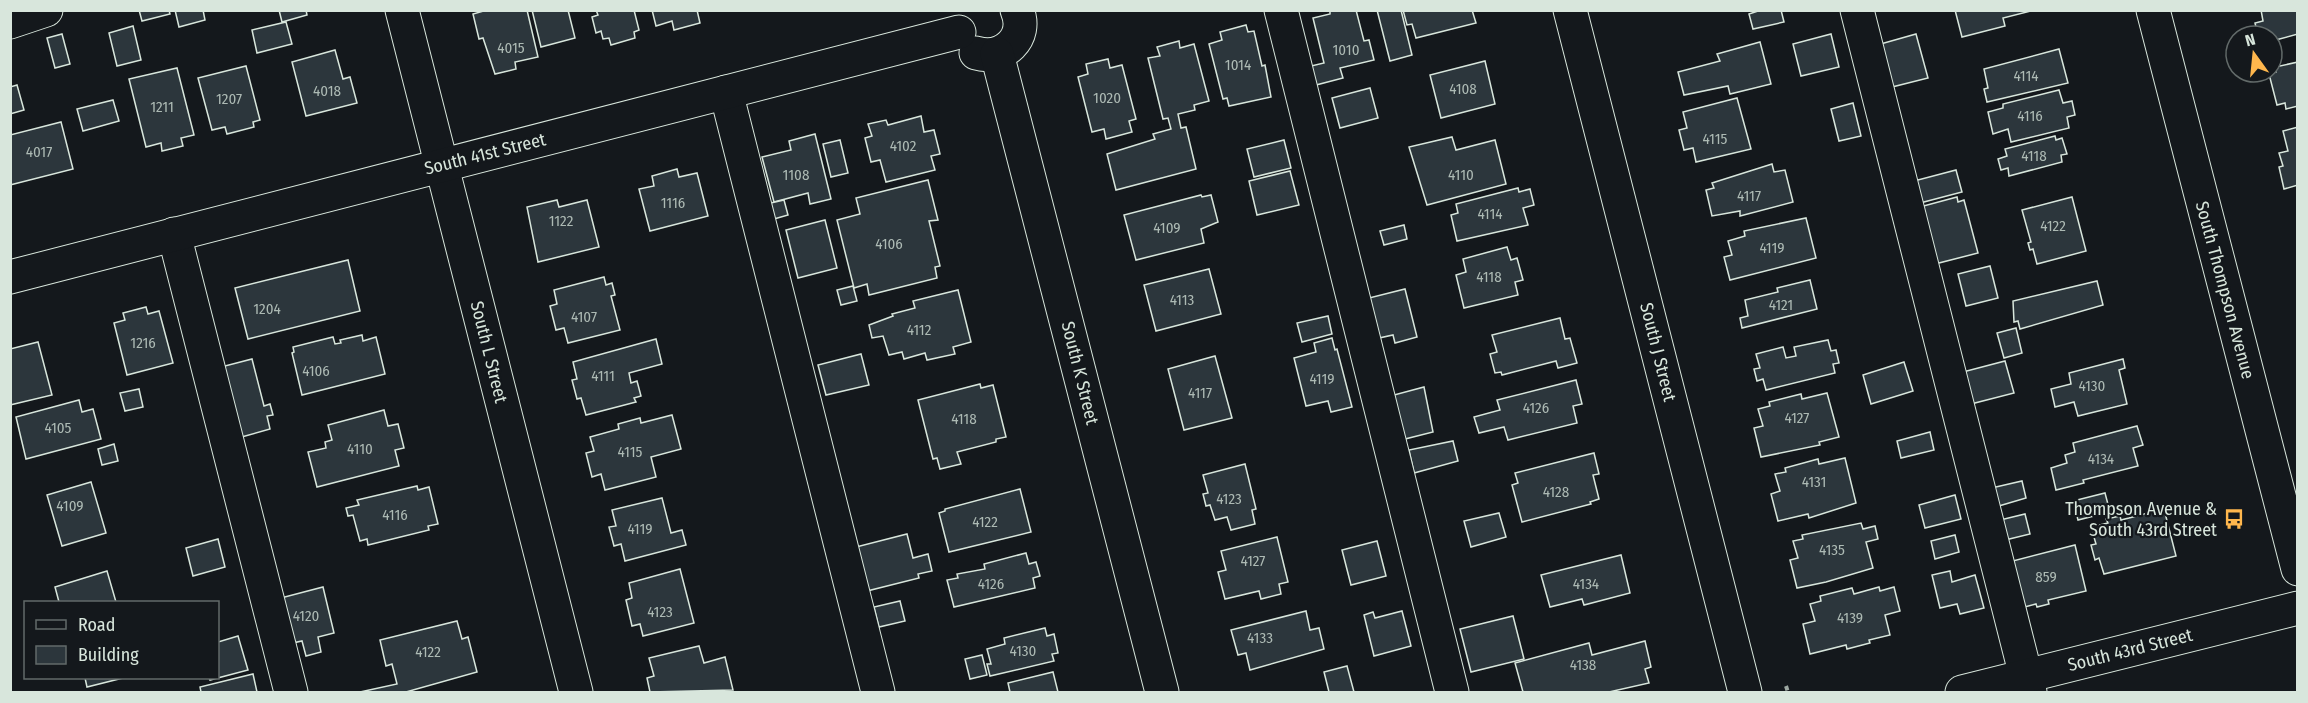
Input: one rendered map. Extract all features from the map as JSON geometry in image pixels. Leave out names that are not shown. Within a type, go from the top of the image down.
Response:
[{"type":"street","points":[[10,22],[46,10]]},
{"type":"street","name":"South L Street","points":[[402,10],[576,693]]},
{"type":"street","points":[[1281,10],[1452,693]]},
{"type":"street","name":"South J Street","points":[[1570,10],[1745,693]]},
{"type":"street","points":[[1857,10],[2028,685]]},
{"type":"street","name":"South Thompson Avenue","points":[[2153,10],[2298,569]]},
{"type":"street","points":[[961,21],[963,41],[978,53],[997,54],[1006,51],[1018,36],[1027,13]]},
{"type":"street","name":"South 41st Street","points":[[10,277],[726,92],[961,21]]},
{"type":"street","name":"South K Street","points":[[997,54],[1162,693]]},
{"type":"street","points":[[726,92],[878,693]]},
{"type":"street","points":[[174,234],[291,693]]},
{"type":"street","name":"South 43rd Street","points":[[1962,693],[2028,685],[2298,608]]},
{"type":"path","points":[[1786,686],[1788,693]]},
{"type":"building","points":[[139,10],[169,10],[170,14],[142,21]]},
{"type":"building","points":[[175,10],[203,10],[205,20],[179,27]]},
{"type":"building","points":[[279,10],[306,10],[307,15],[282,22]]},
{"type":"building","points":[[487,10],[527,10],[538,57],[515,62],[516,69],[495,74],[483,38],[479,39],[473,14]]},
{"type":"building","points":[[532,10],[568,10],[575,38],[541,47]]},
{"type":"building","points":[[596,10],[634,10],[639,30],[634,32],[635,38],[611,45],[609,38],[603,39],[601,31],[596,33],[592,17],[598,15]]},
{"type":"building","points":[[652,10],[697,10],[700,23],[674,30],[672,21],[656,26]]},
{"type":"building","points":[[1330,10],[1356,10],[1364,41],[1369,40],[1374,60],[1340,68],[1343,78],[1316,85],[1311,66],[1324,63],[1313,18],[1330,14]]},
{"type":"building","points":[[1377,10],[1401,10],[1412,55],[1390,61]]},
{"type":"building","points":[[1403,10],[1472,10],[1476,23],[1416,38],[1412,24],[1407,25]]},
{"type":"building","points":[[1761,10],[1781,10],[1784,22],[1753,29],[1749,14]]},
{"type":"building","points":[[1955,10],[2031,11],[2003,18],[2005,26],[1962,37]]},
{"type":"building","points":[[2261,10],[2298,10],[2298,34],[2284,38],[2284,24],[2255,24],[2263,21]]},
{"type":"building","points":[[286,22],[292,44],[257,53],[252,30]]},
{"type":"building","points":[[1246,25],[1248,32],[1254,31],[1262,66],[1265,65],[1271,97],[1229,106],[1227,98],[1223,99],[1209,44],[1222,40],[1220,32]]},
{"type":"building","points":[[133,26],[141,60],[117,66],[109,33]]},
{"type":"building","points":[[62,34],[70,64],[55,68],[47,38]]},
{"type":"building","points":[[1831,34],[1839,67],[1801,76],[1793,44]]},
{"type":"building","points":[[1916,34],[1928,78],[1888,88],[1877,45]]},
{"type":"building","points":[[1179,41],[1180,48],[1194,44],[1209,101],[1194,105],[1195,110],[1178,114],[1181,128],[1186,127],[1196,169],[1116,190],[1107,154],[1155,139],[1153,134],[1171,129],[1168,118],[1163,119],[1148,58],[1160,56],[1157,47]]},
{"type":"building","points":[[1760,42],[1771,84],[1730,94],[1728,86],[1684,95],[1678,72],[1720,61],[1717,54]]},
{"type":"building","points":[[2059,49],[2068,83],[1987,102],[1984,89],[1988,88],[1984,69]]},
{"type":"building","points":[[335,50],[343,79],[350,77],[357,103],[306,116],[292,62]]},
{"type":"building","points":[[1108,59],[1110,68],[1122,65],[1136,119],[1129,121],[1132,132],[1106,139],[1104,129],[1092,132],[1078,77],[1088,74],[1086,64]]},
{"type":"building","points":[[1485,61],[1495,104],[1441,118],[1430,75]]},
{"type":"building","points":[[2298,62],[2298,106],[2286,109],[2285,103],[2277,105],[2272,84],[2284,84],[2284,65]]},
{"type":"building","points":[[246,66],[260,120],[253,122],[254,127],[227,134],[225,127],[212,130],[198,78]]},
{"type":"building","points":[[177,68],[194,135],[181,138],[183,146],[162,151],[161,143],[146,147],[129,79]]},
{"type":"building","points":[[17,85],[24,110],[10,114],[10,87]]},
{"type":"building","points":[[1370,88],[1378,118],[1340,128],[1332,98]]},
{"type":"building","points":[[2059,90],[2063,103],[2072,101],[2075,115],[2067,117],[2069,128],[2011,142],[2008,129],[1993,134],[1988,112],[2003,108],[2003,104]]},
{"type":"building","points":[[1737,98],[1751,149],[1696,162],[1693,148],[1684,150],[1679,130],[1687,128],[1683,112]]},
{"type":"building","points":[[113,100],[119,121],[83,131],[77,109]]},
{"type":"building","points":[[1853,103],[1861,136],[1839,141],[1831,109]]},
{"type":"building","points":[[921,116],[924,132],[934,130],[940,154],[931,156],[935,170],[886,182],[880,160],[871,162],[865,138],[872,136],[868,124],[886,120],[888,125]]},
{"type":"building","points":[[61,122],[73,169],[10,185],[10,135]]},
{"type":"building","points":[[2298,127],[2298,185],[2284,189],[2279,167],[2283,166],[2279,153],[2288,151],[2283,131]]},
{"type":"building","points":[[815,134],[831,199],[810,204],[808,193],[774,202],[762,157],[791,150],[789,141]]},
{"type":"building","points":[[2055,136],[2056,140],[2062,138],[2067,154],[2061,155],[2062,162],[2009,176],[2008,168],[2001,170],[1998,159],[2007,156],[2005,149]]},
{"type":"building","points":[[1452,137],[1456,150],[1495,140],[1506,184],[1427,205],[1409,147]]},
{"type":"building","points":[[840,140],[848,173],[831,177],[823,144]]},
{"type":"building","points":[[1284,140],[1291,168],[1254,177],[1247,149]]},
{"type":"building","points":[[1772,164],[1774,172],[1785,170],[1793,202],[1740,216],[1740,211],[1712,216],[1706,190],[1714,188],[1712,183]]},
{"type":"building","points":[[677,169],[679,177],[697,173],[708,216],[650,231],[639,189],[654,186],[652,176]]},
{"type":"building","points":[[1956,170],[1962,192],[1920,203],[1914,181]]},
{"type":"building","points":[[1290,171],[1299,205],[1257,215],[1249,181]]},
{"type":"building","points":[[928,180],[938,220],[929,221],[940,266],[935,267],[937,278],[869,295],[867,284],[854,288],[837,220],[860,214],[856,198]]},
{"type":"building","points":[[1518,188],[1519,192],[1530,189],[1534,205],[1523,208],[1528,225],[1457,241],[1451,215],[1458,213],[1456,204]]},
{"type":"building","points":[[1201,195],[1202,197],[1211,195],[1218,222],[1201,229],[1204,243],[1136,260],[1124,215]]},
{"type":"building","points":[[1957,197],[1958,202],[1964,200],[1978,253],[1931,265],[1916,208]]},
{"type":"building","points":[[2072,197],[2086,251],[2037,264],[2033,249],[2030,250],[2028,243],[2031,242],[2022,210]]},
{"type":"building","points":[[557,200],[559,207],[587,200],[599,247],[538,262],[527,207]]},
{"type":"building","points":[[784,200],[788,215],[767,221],[762,205]]},
{"type":"building","points":[[1806,218],[1816,258],[1730,280],[1724,257],[1732,255],[1728,241],[1745,236],[1744,231]]},
{"type":"building","points":[[825,220],[837,268],[798,278],[786,230]]},
{"type":"building","points":[[1404,225],[1407,239],[1384,245],[1380,231]]},
{"type":"building","points":[[1507,247],[1511,260],[1517,258],[1523,280],[1515,282],[1518,295],[1464,308],[1456,275],[1466,272],[1463,259]]},
{"type":"building","points":[[348,260],[360,311],[248,339],[235,288]]},
{"type":"building","points":[[1990,266],[1998,298],[1966,306],[1958,274]]},
{"type":"building","points":[[1209,269],[1221,314],[1156,331],[1144,285]]},
{"type":"building","points":[[604,277],[606,285],[612,283],[615,295],[611,296],[620,330],[568,343],[564,328],[556,330],[550,306],[557,304],[554,290]]},
{"type":"building","points":[[1810,280],[1817,309],[1742,328],[1740,318],[1748,316],[1745,300],[1778,292],[1777,288]]},
{"type":"building","points":[[2097,281],[2103,305],[2020,329],[2018,321],[2014,322],[2013,301]]},
{"type":"building","points":[[853,286],[857,301],[841,305],[837,290]]},
{"type":"building","points":[[1405,289],[1417,337],[1395,343],[1393,335],[1379,338],[1369,298]]},
{"type":"building","points":[[958,290],[971,342],[953,347],[955,354],[927,360],[925,353],[904,359],[902,352],[889,355],[883,336],[872,338],[869,325],[893,316],[892,314],[915,308],[913,301]]},
{"type":"building","points":[[146,307],[148,314],[159,311],[173,363],[127,375],[114,323],[125,320],[123,313]]},
{"type":"building","points":[[1328,316],[1332,334],[1302,342],[1297,323]]},
{"type":"building","points":[[1560,318],[1565,339],[1570,338],[1577,363],[1558,368],[1556,361],[1502,375],[1501,372],[1495,373],[1490,354],[1497,352],[1492,335]]},
{"type":"building","points":[[2016,328],[2022,353],[2004,358],[1997,333]]},
{"type":"building","points":[[362,335],[363,341],[376,337],[385,374],[302,395],[292,353],[294,352],[293,347],[333,337],[335,344],[341,343],[340,340]]},
{"type":"building","points":[[1332,338],[1352,407],[1331,412],[1328,401],[1306,406],[1294,358],[1316,352],[1314,343]]},
{"type":"building","points":[[656,339],[662,364],[629,373],[631,383],[637,381],[641,396],[634,398],[636,402],[586,415],[581,398],[577,399],[572,380],[577,379],[573,362]]},
{"type":"building","points":[[1828,340],[1831,351],[1836,350],[1839,363],[1833,364],[1835,373],[1766,390],[1763,379],[1757,381],[1754,369],[1760,368],[1756,354],[1783,347],[1786,358],[1796,356],[1794,347]]},
{"type":"building","points":[[38,342],[52,395],[10,405],[10,349]]},
{"type":"building","points":[[861,354],[869,385],[826,395],[818,365]]},
{"type":"building","points":[[1215,356],[1232,418],[1184,430],[1168,369]]},
{"type":"building","points":[[252,359],[264,406],[270,404],[273,415],[267,416],[270,429],[238,438],[221,367]]},
{"type":"building","points":[[2123,359],[2125,368],[2119,370],[2127,404],[2078,416],[2074,402],[2055,407],[2051,389],[2071,384],[2069,373]]},
{"type":"building","points":[[2005,361],[2014,393],[1967,405],[1959,373]]},
{"type":"building","points":[[1904,362],[1913,391],[1871,404],[1863,375]]},
{"type":"building","points":[[1576,380],[1582,404],[1573,406],[1577,423],[1508,440],[1504,427],[1479,433],[1474,417],[1500,410],[1497,400]]},
{"type":"building","points":[[980,384],[981,388],[993,385],[1006,437],[996,439],[996,442],[957,452],[961,464],[940,469],[937,458],[933,459],[918,400]]},
{"type":"building","points":[[1424,387],[1433,432],[1405,439],[1394,395]]},
{"type":"building","points":[[139,389],[143,407],[125,411],[120,393]]},
{"type":"building","points":[[1827,393],[1839,437],[1819,442],[1820,445],[1761,457],[1754,428],[1763,426],[1758,409],[1770,406],[1769,402],[1801,394],[1802,399]]},
{"type":"building","points":[[79,400],[82,412],[93,409],[101,439],[26,459],[16,417]]},
{"type":"building","points":[[384,410],[388,426],[398,424],[404,448],[395,450],[399,466],[317,487],[308,452],[326,448],[325,442],[332,440],[328,425]]},
{"type":"building","points":[[672,415],[681,449],[651,457],[656,477],[605,490],[601,474],[592,477],[586,453],[594,451],[590,437],[619,429],[618,424],[640,418],[641,423]]},
{"type":"building","points":[[2137,426],[2143,445],[2133,448],[2138,466],[2083,480],[2084,483],[2056,490],[2051,468],[2067,463],[2065,455],[2075,452],[2073,443]]},
{"type":"building","points":[[1930,432],[1934,450],[1901,458],[1897,441]]},
{"type":"building","points":[[1453,441],[1458,461],[1414,473],[1409,450]]},
{"type":"building","points":[[114,444],[118,461],[102,465],[98,449]]},
{"type":"building","points":[[1594,453],[1599,474],[1593,475],[1599,499],[1590,502],[1591,504],[1522,522],[1512,485],[1518,483],[1515,473]]},
{"type":"building","points":[[1845,458],[1856,503],[1809,518],[1808,514],[1778,521],[1771,494],[1780,491],[1775,474],[1786,472],[1785,468],[1818,459],[1819,464]]},
{"type":"building","points":[[1245,464],[1256,509],[1252,510],[1255,524],[1231,530],[1227,517],[1215,520],[1210,505],[1206,506],[1203,494],[1208,493],[1203,475]]},
{"type":"building","points":[[2022,481],[2026,498],[1992,508],[1987,489]]},
{"type":"building","points":[[91,482],[106,533],[62,546],[47,495]]},
{"type":"building","points":[[417,486],[418,490],[429,487],[438,524],[428,526],[429,530],[368,545],[367,539],[360,541],[353,515],[348,516],[346,508],[359,505],[357,500]]},
{"type":"building","points":[[1020,489],[1031,532],[949,552],[939,513],[945,509]]},
{"type":"building","points":[[2105,493],[2110,512],[2078,520],[2073,501]]},
{"type":"building","points":[[1955,495],[1961,519],[1925,528],[1919,505]]},
{"type":"building","points":[[662,498],[671,533],[682,530],[686,545],[625,561],[621,544],[614,546],[609,527],[616,526],[612,510]]},
{"type":"building","points":[[2164,509],[2176,556],[2104,574],[2099,558],[2095,560],[2091,545],[2096,544],[2091,527],[2108,523],[2106,519],[2120,516],[2121,520]]},
{"type":"building","points":[[1499,513],[1506,537],[1471,547],[1464,521]]},
{"type":"building","points":[[2025,514],[2030,534],[2001,541],[1996,521]]},
{"type":"building","points":[[1861,523],[1863,529],[1875,526],[1878,539],[1866,542],[1873,568],[1797,588],[1790,560],[1798,558],[1793,541],[1803,539],[1802,535]]},
{"type":"building","points":[[907,534],[913,558],[928,554],[932,571],[918,574],[919,578],[867,591],[856,547]]},
{"type":"building","points":[[1955,535],[1959,552],[1935,559],[1931,541]]},
{"type":"building","points":[[1277,537],[1288,582],[1279,584],[1281,594],[1261,599],[1259,591],[1225,599],[1218,572],[1226,570],[1221,551]]},
{"type":"building","points":[[218,539],[225,567],[193,576],[186,548]]},
{"type":"building","points":[[1377,541],[1386,576],[1351,585],[1342,550]]},
{"type":"building","points":[[2075,545],[2086,591],[2048,600],[2049,604],[2037,607],[2036,604],[2017,609],[2005,563]]},
{"type":"building","points":[[1026,553],[1029,564],[1036,562],[1040,576],[1033,578],[1035,588],[954,607],[947,580],[958,578],[957,574],[985,569],[984,564]]},
{"type":"building","points":[[1621,555],[1630,593],[1584,605],[1582,599],[1550,607],[1541,575]]},
{"type":"building","points":[[680,569],[694,623],[643,636],[640,624],[632,626],[626,600],[632,598],[629,583]]},
{"type":"building","points":[[107,571],[116,601],[59,601],[55,587]]},
{"type":"building","points":[[1950,571],[1952,582],[1975,575],[1984,608],[1960,614],[1957,604],[1940,608],[1932,575]]},
{"type":"building","points":[[323,587],[334,633],[318,637],[321,652],[306,656],[302,641],[288,644],[277,599]]},
{"type":"building","points":[[1879,587],[1880,591],[1894,587],[1900,611],[1885,615],[1890,635],[1847,649],[1846,645],[1810,654],[1803,624],[1815,621],[1810,604],[1821,601],[1820,596],[1852,588],[1854,594]]},
{"type":"building","points":[[900,601],[905,621],[879,627],[874,607]]},
{"type":"building","points":[[1306,611],[1310,630],[1319,628],[1324,649],[1250,670],[1246,653],[1238,655],[1231,630]]},
{"type":"building","points":[[1402,611],[1411,646],[1374,656],[1364,615],[1373,612],[1375,618]]},
{"type":"building","points":[[1513,616],[1524,659],[1471,672],[1460,629]]},
{"type":"building","points":[[457,621],[462,639],[468,637],[477,672],[406,692],[360,692],[397,684],[392,664],[386,666],[380,640]]},
{"type":"building","points":[[1045,628],[1047,636],[1054,634],[1058,653],[1052,654],[1054,661],[990,676],[987,664],[991,664],[987,649],[1005,644],[1004,638]]},
{"type":"building","points":[[238,636],[248,670],[219,678],[219,642]]},
{"type":"building","points":[[1645,641],[1651,667],[1645,669],[1649,683],[1609,692],[1523,692],[1515,663],[1589,643],[1592,655]]},
{"type":"building","points":[[699,646],[704,663],[725,657],[733,690],[650,692],[647,678],[654,676],[649,658]]},
{"type":"building","points":[[982,655],[987,675],[970,679],[965,659]]},
{"type":"building","points":[[1347,666],[1354,692],[1329,692],[1324,672]]},
{"type":"building","points":[[1053,672],[1058,692],[1010,692],[1008,683]]},
{"type":"building","points":[[253,674],[257,692],[201,692],[200,687]]},
{"type":"building","points":[[85,679],[119,679],[87,687]]},
{"type":"place","name":"Thompson Avenue & South 43rd Street","points":[[2234,519]]}]
